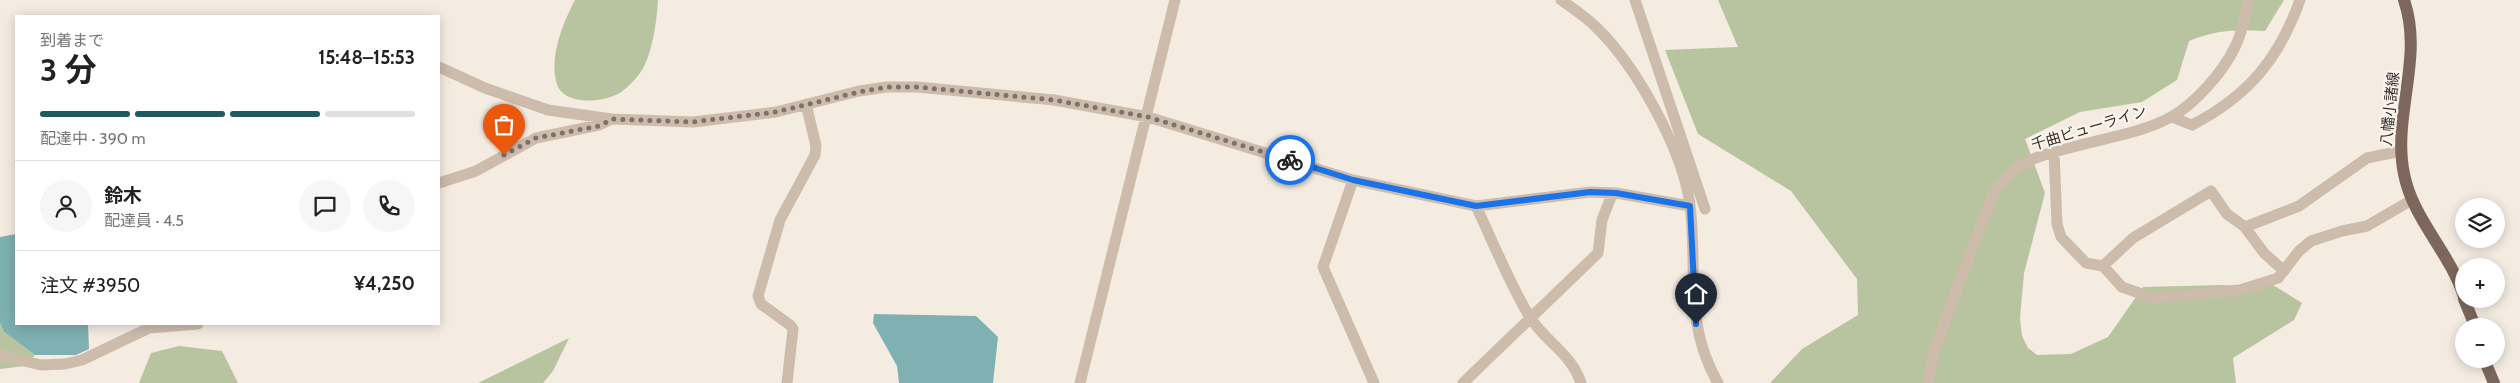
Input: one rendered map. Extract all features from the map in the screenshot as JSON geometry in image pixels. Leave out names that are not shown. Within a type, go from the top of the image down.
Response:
[{"type":"main road","name":"八幡小諸線","points":[[2407,1],[2412,62],[2401,131],[2401,151],[2410,201],[2451,266],[2455,276]]},
{"type":"main road","points":[[2488,368],[2494,383]]},
{"type":"street","points":[[1080,383],[1176,0]]},
{"type":"street","points":[[1561,0],[1598,29],[1633,72],[1663,124],[1686,186],[1690,206],[1696,324],[1703,350],[1718,383]]},
{"type":"street","points":[[1635,0],[1705,208]]},
{"type":"street","name":"千曲ビューライン","points":[[1928,383],[1934,350],[1992,196],[2003,178],[2014,169],[2054,152],[2148,127],[2172,117],[2205,90],[2234,48],[2248,0]]},
{"type":"street","points":[[2172,117],[2192,125],[2213,114],[2250,86],[2281,44],[2300,0]]},
{"type":"street","points":[[440,67],[485,88],[548,110],[612,119],[692,122],[776,112],[868,90],[917,87],[1054,100],[1148,117],[1353,180],[1476,206],[1590,192],[1616,193],[1690,206]]},
{"type":"street","points":[[787,383],[793,329],[761,304],[758,296],[780,220],[815,155],[816,146],[806,104]]},
{"type":"street","points":[[440,183],[476,171],[536,138],[599,126],[612,119]]},
{"type":"street","points":[[2244,226],[2253,225],[2299,206],[2367,158],[2401,151]]},
{"type":"street","points":[[2054,152],[2057,224],[2061,237],[2086,263],[2103,266],[2122,287],[2153,298],[2240,290],[2278,278],[2299,251],[2311,241],[2342,231],[2367,226],[2410,201]]},
{"type":"street","points":[[1353,180],[1323,267],[1374,383]]},
{"type":"street","points":[[2103,266],[2133,238],[2211,191],[2227,214],[2244,226],[2264,253],[2284,270]]},
{"type":"street","points":[[1463,383],[1598,254],[1602,220],[1611,198],[1616,193]]},
{"type":"street","points":[[1476,206],[1532,319],[1572,362],[1580,383]]},
{"type":"street","points":[[0,355],[41,365],[65,364],[82,360],[149,328],[186,325]]},
{"type":"green space","points":[[575,0],[658,0],[653,38],[648,58],[638,76],[618,94],[611,97],[592,100],[573,98],[565,95],[559,89],[556,81],[556,50],[562,29]]},
{"type":"green space","points":[[1718,0],[2284,0],[2265,31],[2227,31],[2189,41],[2177,80],[2142,102],[2080,112],[2025,139],[2045,193],[2024,273],[2020,318],[2022,336],[2028,348],[2037,355],[2071,354],[2108,337],[2143,287],[2224,285],[2252,288],[2268,282],[2302,303],[2294,320],[2233,358],[2236,383],[1770,383],[1802,349],[1858,315],[1857,279],[1791,191],[1698,134],[1665,50],[1738,47]]},
{"type":"green space","points":[[0,323],[4,332],[35,355],[25,366],[0,369]]},
{"type":"green space","points":[[569,338],[553,371],[543,383],[478,383]]},
{"type":"green space","points":[[179,346],[222,351],[238,383],[139,383],[151,353]]},
{"type":"water","points":[[15,234],[15,325],[88,325],[89,349],[76,355],[35,355],[4,332],[0,323],[0,237]]},
{"type":"water","points":[[874,314],[976,316],[998,337],[993,383],[899,383],[897,366],[873,323]]},
{"type":"way so far","points":[[504,155],[536,138],[599,126],[612,119],[692,122],[776,112],[887,87],[917,87],[1054,100],[1148,117],[1290,160]]},
{"type":"route","points":[[1290,160],[1353,180],[1476,206],[1590,192],[1616,193],[1690,206],[1693,299],[1696,324]]}]
